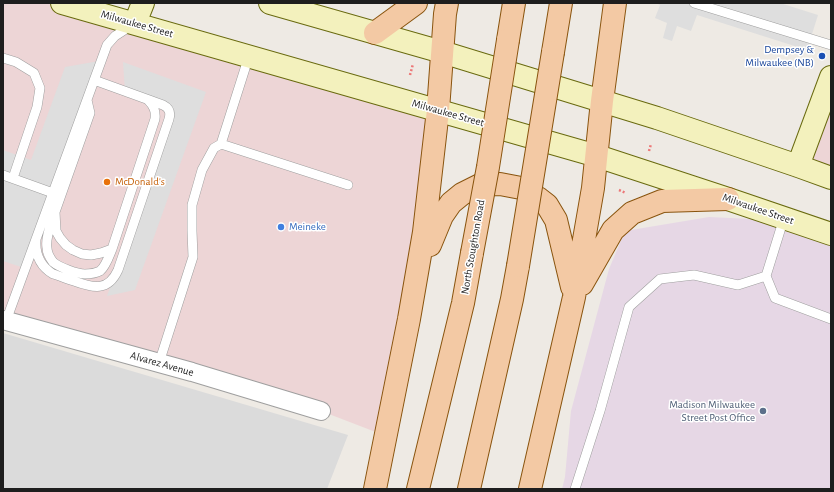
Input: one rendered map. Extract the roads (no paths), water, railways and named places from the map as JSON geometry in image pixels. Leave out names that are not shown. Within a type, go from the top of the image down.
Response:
[{"type":"main road","points":[[374,33],[416,3]]},
{"type":"main road","points":[[375,489],[409,320],[424,232],[438,110],[447,3]]},
{"type":"main road","name":"North Stoughton Road","points":[[418,489],[463,304],[488,167],[514,3]]},
{"type":"main road","points":[[469,489],[512,299],[561,3]]},
{"type":"main road","points":[[530,489],[574,298],[593,188],[602,101],[615,3]]},
{"type":"main road","points":[[415,284],[442,216],[451,203],[462,194],[480,185],[500,184],[521,188],[547,205],[556,220],[574,298]]},
{"type":"main road","points":[[574,298],[613,230],[632,212],[662,201],[728,199]]},
{"type":"street","name":"Milwaukee Street","points":[[62,3],[101,8],[135,23],[597,156],[831,234]]},
{"type":"street","points":[[135,23],[143,3]]},
{"type":"street","points":[[270,3],[442,52],[657,118],[831,178]]},
{"type":"street","points":[[798,166],[831,77]]},
{"type":"street","name":"Alvarez Avenue","points":[[5,320],[159,363],[321,411]]},
{"type":"lane","points":[[694,3],[831,45]]},
{"type":"lane","points":[[5,320],[107,46],[114,36],[135,23]]},
{"type":"lane","points":[[159,363],[193,257],[192,205],[202,170],[214,148],[221,144],[249,56]]},
{"type":"lane","points":[[3,58],[16,62],[34,73],[40,88],[37,107],[13,178]]},
{"type":"lane","points":[[36,240],[36,254],[39,261],[48,271],[53,274],[95,287],[107,284],[112,280],[118,270],[170,115],[170,111],[167,107],[94,80]]},
{"type":"lane","points":[[87,100],[90,113],[55,212],[47,241],[50,257],[54,262],[60,266],[83,274],[100,271],[105,265],[112,249],[155,119],[156,112],[153,105],[148,100]]},
{"type":"lane","points":[[221,144],[348,185]]},
{"type":"lane","points":[[3,175],[53,193]]},
{"type":"lane","points":[[55,212],[56,231],[60,238],[72,250],[82,254],[91,255],[112,249]]},
{"type":"lane","points":[[784,218],[766,276],[775,298],[831,319]]},
{"type":"lane","points":[[575,489],[600,412],[629,307],[660,279],[694,275],[738,285],[766,276]]},
{"type":"place","name":"Dempsey & Milwaukee (NB)","points":[[822,56]]},
{"type":"place","name":"McDonald's","points":[[107,182]]},
{"type":"place","name":"Meineke","points":[[281,227]]},
{"type":"place","name":"Madison Milwaukee Street Post Office","points":[[763,411]]}]
